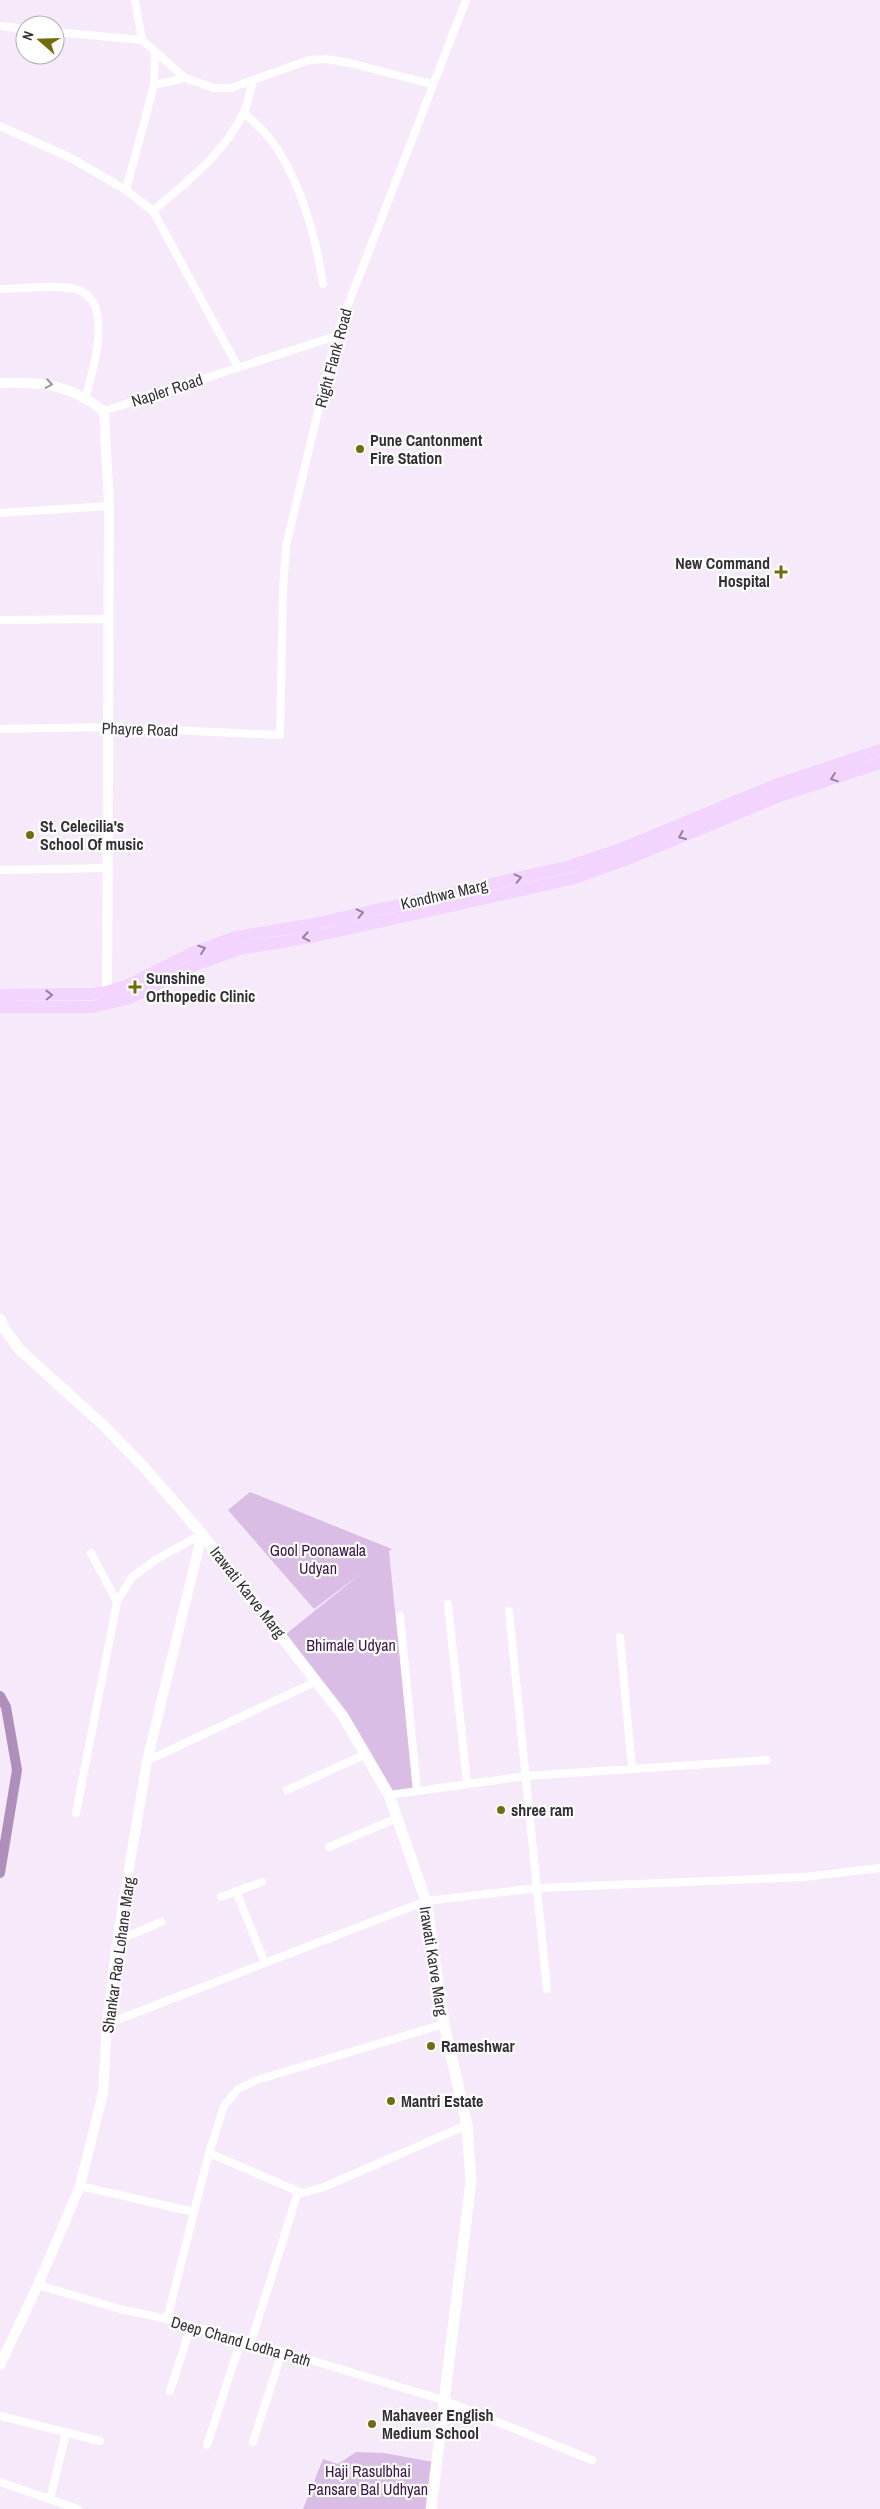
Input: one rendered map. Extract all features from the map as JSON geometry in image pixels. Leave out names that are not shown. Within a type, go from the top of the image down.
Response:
[{"type":"main road","name":"Kondhwa Marg","points":[[0,1007],[92,1006],[126,986],[192,953],[236,937],[309,925],[567,867],[621,849],[778,784],[880,750]]},
{"type":"main road","name":"Kondhwa Marg","points":[[0,995],[91,994],[107,998],[130,998],[197,964],[239,949],[311,937],[571,879],[625,860],[782,795],[880,762]]},
{"type":"main road","name":"Irawati Karve Marg","points":[[0,1319],[20,1350],[122,1445],[202,1534],[318,1681],[390,1794],[426,1901],[444,2024],[467,2125],[471,2181],[431,2509]]},
{"type":"street","points":[[135,0],[142,40],[185,78],[214,88],[231,88],[309,60],[326,59],[350,63],[431,84]]},
{"type":"street","name":"Right Flank Road","points":[[280,735],[283,590],[286,546],[336,336],[431,84],[466,0]]},
{"type":"street","points":[[0,26],[15,27]]},
{"type":"street","points":[[65,33],[142,40]]},
{"type":"street","points":[[126,190],[154,85],[155,52]]},
{"type":"street","points":[[154,85],[185,78]]},
{"type":"street","points":[[153,211],[210,161],[229,138],[244,113],[253,80]]},
{"type":"street","points":[[244,113],[277,148],[289,171],[308,219],[323,284]]},
{"type":"street","points":[[0,126],[72,158],[126,190],[153,211],[238,367]]},
{"type":"street","points":[[0,289],[77,289],[89,297],[96,308],[100,340],[86,397]]},
{"type":"street","name":"Napler Road","points":[[104,411],[336,336]]},
{"type":"street","points":[[0,383],[36,382],[59,386],[86,397],[104,411],[109,506],[107,998]]},
{"type":"street","points":[[0,513],[109,506]]},
{"type":"street","points":[[0,620],[109,619]]},
{"type":"street","name":"Phayre Road","points":[[0,729],[108,727],[280,735]]},
{"type":"street","points":[[0,870],[108,868]]},
{"type":"street","points":[[76,1813],[117,1602],[132,1577],[157,1559],[202,1534]]},
{"type":"street","name":"Shankar Rao Lohane Marg","points":[[0,2365],[38,2285],[80,2186],[103,2093],[107,2024],[117,1941],[147,1761],[202,1534]]},
{"type":"street","points":[[91,1553],[117,1602]]},
{"type":"street","points":[[448,1604],[467,1783]]},
{"type":"street","points":[[509,1611],[547,1988]]},
{"type":"street","points":[[400,1616],[417,1790]]},
{"type":"street","points":[[620,1637],[632,1769]]},
{"type":"street","points":[[147,1761],[318,1681]]},
{"type":"street","points":[[287,1790],[366,1754]]},
{"type":"street","points":[[390,1794],[526,1776],[767,1760]]},
{"type":"street","points":[[329,1847],[398,1818]]},
{"type":"street","points":[[107,2024],[426,1901],[537,1888],[805,1877],[880,1868]]},
{"type":"street","points":[[221,1897],[262,1882]]},
{"type":"street","points":[[236,1891],[265,1963]]},
{"type":"street","points":[[117,1941],[161,1922]]},
{"type":"street","points":[[167,2319],[209,2153],[224,2106],[238,2089],[257,2080],[444,2024]]},
{"type":"street","points":[[209,2153],[298,2192],[311,2192],[467,2125]]},
{"type":"street","points":[[80,2186],[194,2212]]},
{"type":"street","points":[[251,2342],[298,2192]]},
{"type":"street","name":"Deep Chand Lodha Path","points":[[38,2285],[120,2309],[167,2319],[251,2342],[444,2400],[592,2460]]},
{"type":"street","points":[[170,2391],[191,2326]]},
{"type":"street","points":[[207,2444],[241,2340]]},
{"type":"street","points":[[253,2442],[282,2352]]},
{"type":"street","points":[[0,2416],[100,2441]]},
{"type":"street","points":[[50,2499],[66,2433]]},
{"type":"street","points":[[0,2482],[78,2509]]},
{"type":"green space","name":"Bhimale Udyan","points":[[250,1492],[392,1549],[389,1551],[413,1791],[392,1794],[286,1634],[363,1572],[314,1609],[228,1510]]},
{"type":"green space","name":"Haji Rasulbhai Pansare Bal Udhyan","points":[[356,2452],[384,2453],[433,2462],[427,2509],[303,2509],[323,2459],[338,2464]]},
{"type":"waterway","points":[[0,1696],[6,1707],[17,1770],[0,1873]]},
{"type":"place","name":"Pune Cantonment Fire Station","points":[[360,449]]},
{"type":"place","name":"New Command Hospital","points":[[781,572]]},
{"type":"place","name":"St. Celecilia's School Of music","points":[[30,835]]},
{"type":"place","name":"Sunshine Orthopedic Clinic","points":[[135,987]]},
{"type":"place","name":"shree ram","points":[[501,1810]]},
{"type":"place","name":"Rameshwar","points":[[431,2046]]},
{"type":"place","name":"Mantri Estate","points":[[391,2101]]},
{"type":"place","name":"Mahaveer English Medium School","points":[[372,2424]]},
{"type":"park label","name":"Gool Poonawala Udyan","points":[[318,1559]]}]
